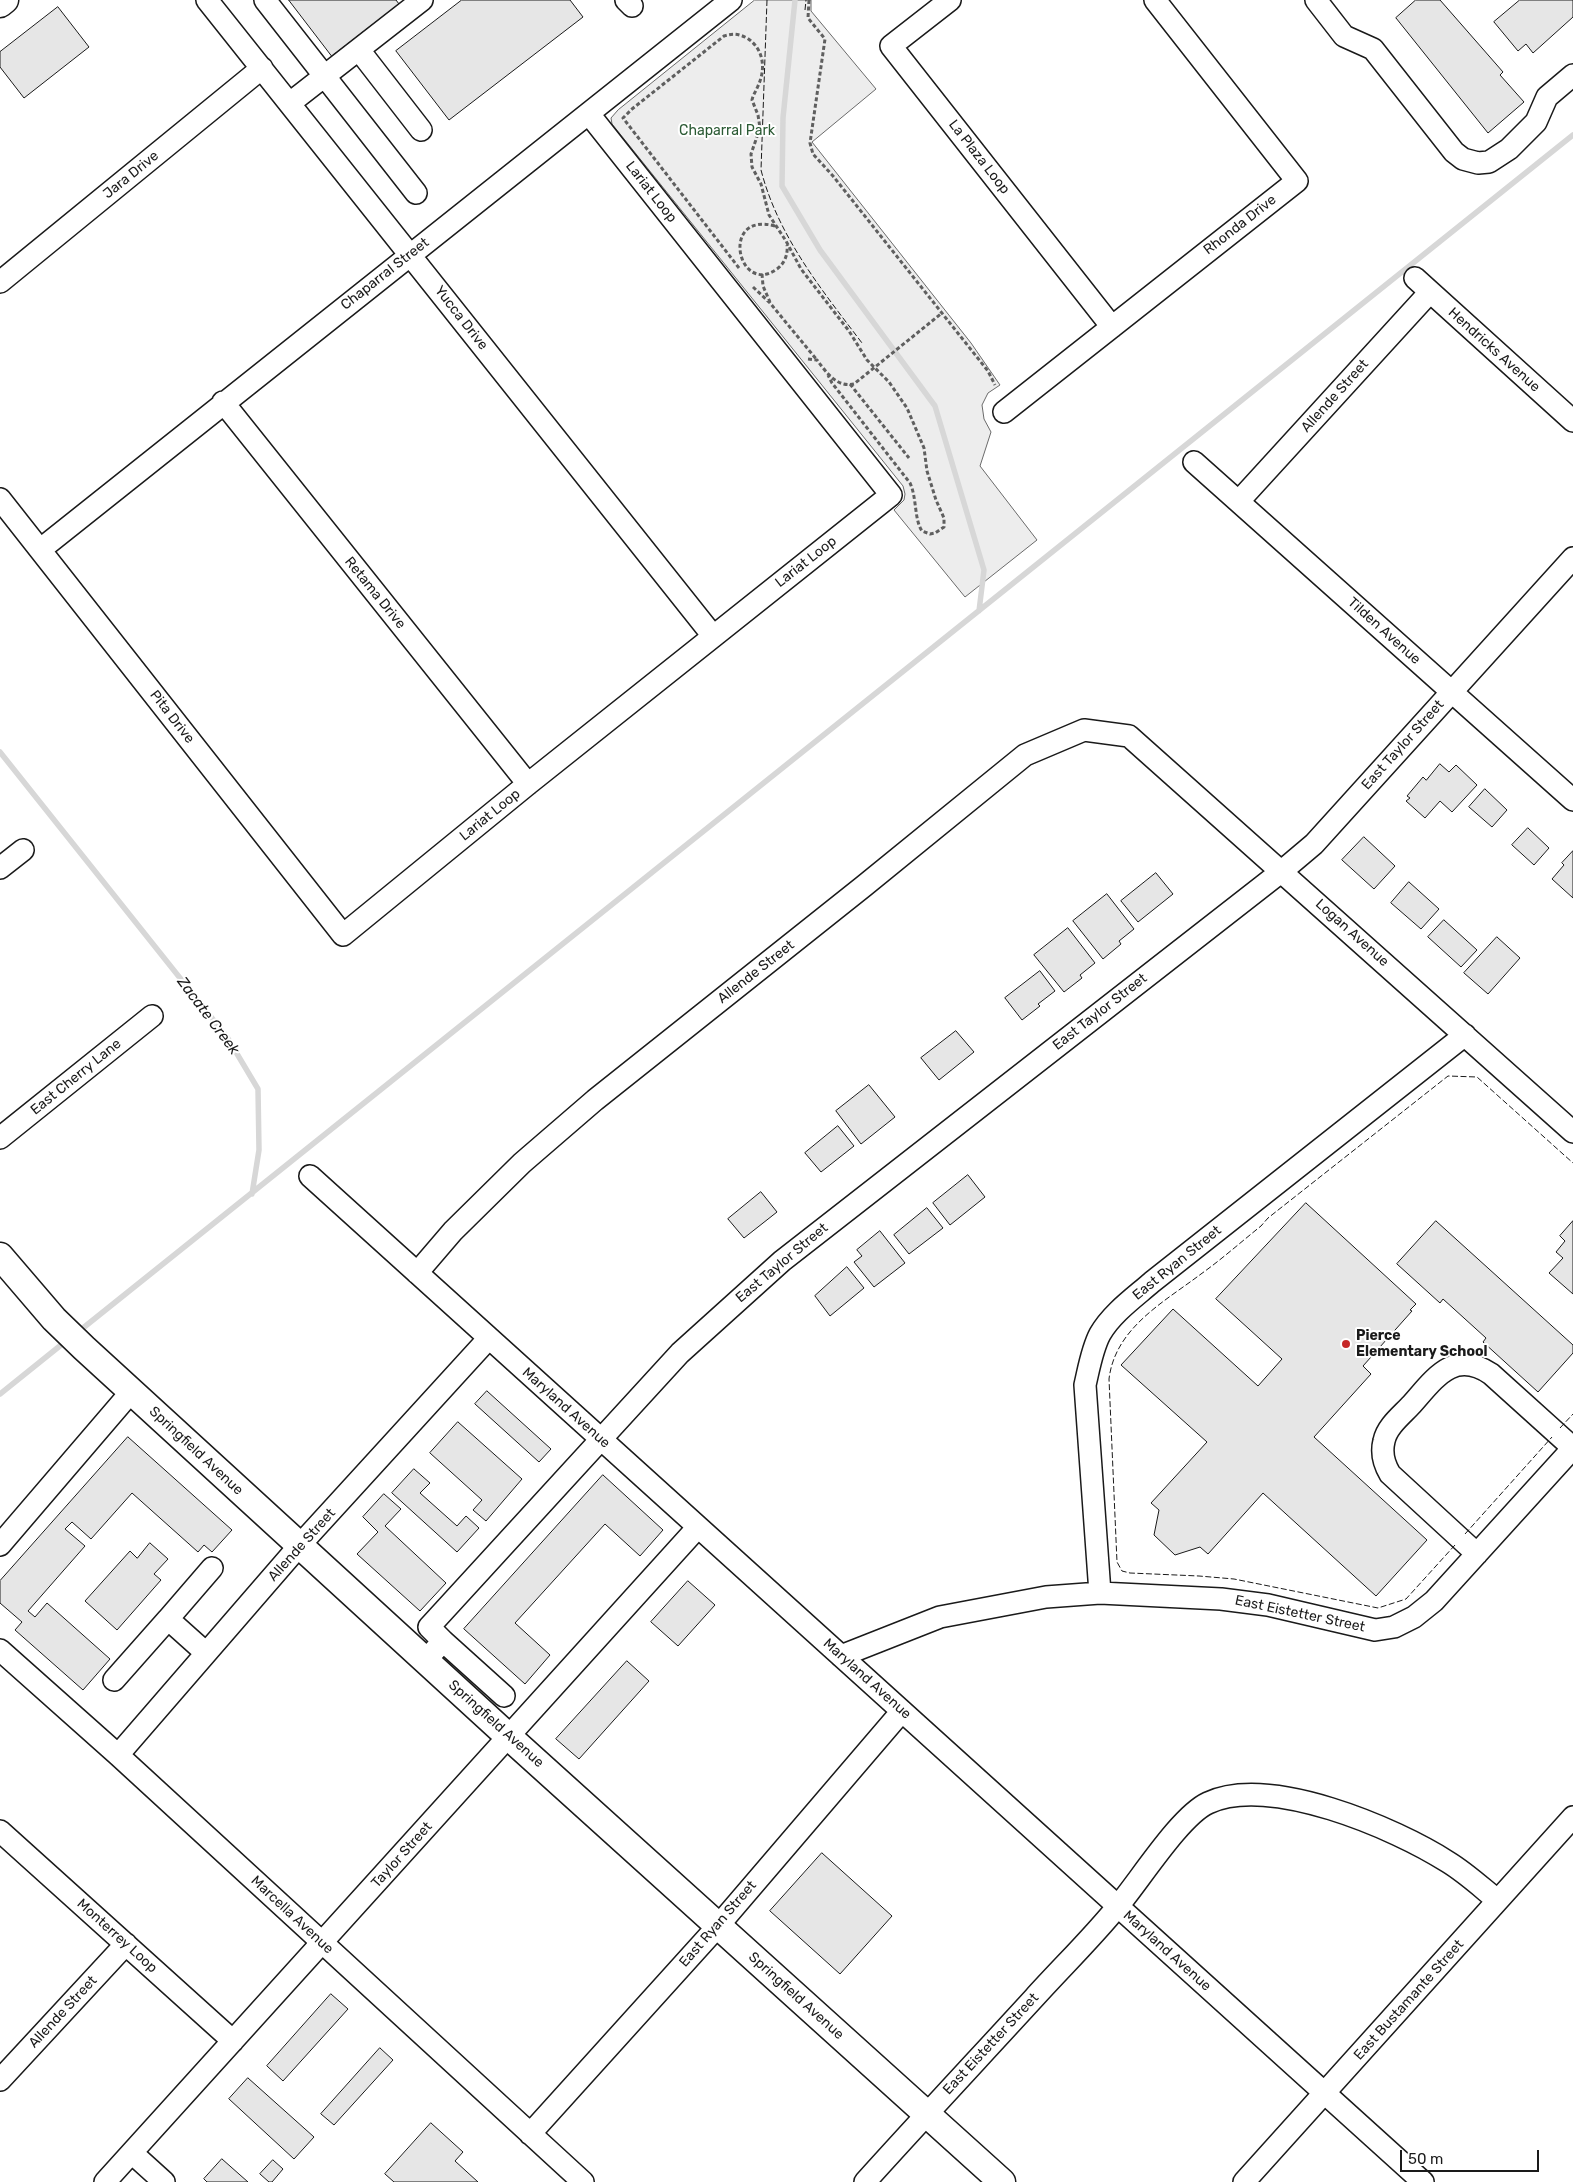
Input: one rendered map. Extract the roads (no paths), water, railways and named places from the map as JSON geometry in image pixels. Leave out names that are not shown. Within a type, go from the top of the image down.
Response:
[{"type":"main road","points":[[0,4],[5,0]]},
{"type":"main road","name":"Springfield Avenue","points":[[0,1256],[54,1319],[131,1392],[509,1737],[1002,2182]]},
{"type":"street","name":"Yucca Drive","points":[[207,0],[713,636]]},
{"type":"street","points":[[265,0],[416,193]]},
{"type":"street","points":[[290,104],[422,0]]},
{"type":"street","name":"Chaparral Street","points":[[41,549],[223,402],[731,0]]},
{"type":"street","name":"La Plaza Loop","points":[[950,0],[891,46],[1112,327]]},
{"type":"street","name":"Rhonda Drive","points":[[1004,412],[1297,181],[1155,0]]},
{"type":"street","points":[[1316,0],[1344,36],[1374,49],[1454,152],[1462,159],[1478,163],[1489,162],[1509,149],[1536,122],[1547,97],[1573,75]]},
{"type":"street","points":[[359,50],[421,130]]},
{"type":"street","name":"Jara Drive","points":[[0,282],[262,68]]},
{"type":"street","name":"Lariat Loop","points":[[343,935],[528,784],[891,494],[589,114]]},
{"type":"street","name":"Hendricks Avenue","points":[[1422,285],[1573,422]]},
{"type":"street","name":"Allende Street","points":[[1239,501],[1422,285]]},
{"type":"street","name":"Retama Drive","points":[[223,402],[528,784]]},
{"type":"street","name":"Tilden Avenue","points":[[1194,462],[1573,800]]},
{"type":"street","name":"Pita Drive","points":[[0,499],[343,935]]},
{"type":"street","name":"East Taylor Street","points":[[443,1641],[430,1627],[680,1353],[782,1261],[1282,871],[1314,844],[1573,558]]},
{"type":"street","name":"Allende Street","points":[[417,1273],[453,1231],[522,1163],[595,1100],[857,892],[1024,756],[1084,730],[1129,736]]},
{"type":"street","name":"Logan Avenue","points":[[1129,736],[1573,1132]]},
{"type":"street","points":[[0,868],[23,850]]},
{"type":"street","name":"East Cherry Lane","points":[[0,1138],[152,1016]]},
{"type":"street","name":"East Ryan Street","points":[[1100,1593],[1085,1385],[1092,1356],[1101,1333],[1121,1309],[1152,1282],[1465,1035]]},
{"type":"street","name":"Maryland Avenue","points":[[310,1176],[1423,2182]]},
{"type":"street","name":"Allende Street","points":[[118,1755],[300,1546],[489,1338]]},
{"type":"street","points":[[1477,1554],[1390,1474],[1385,1466],[1382,1453],[1384,1440],[1392,1425],[1441,1372],[1456,1365],[1470,1365],[1483,1368],[1491,1374],[1573,1448]]},
{"type":"street","points":[[0,1545],[131,1392]]},
{"type":"street","name":"East Eistetter Street","points":[[841,1656],[940,1617],[1046,1597],[1100,1593],[1221,1599],[1268,1605],[1375,1630],[1394,1627],[1414,1617],[1434,1600],[1573,1448]]},
{"type":"street","name":"Taylor Street","points":[[105,2182],[698,1527]]},
{"type":"street","points":[[114,1680],[212,1568]]},
{"type":"street","points":[[168,1619],[206,1653]]},
{"type":"street","points":[[426,1660],[443,1641],[504,1696]]},
{"type":"street","name":"Marcella Avenue","points":[[0,1650],[118,1755],[583,2182]]},
{"type":"street","name":"East Ryan Street","points":[[530,2134],[718,1926],[902,1711]]},
{"type":"street","name":"East Eistetter Street","points":[[865,2182],[1118,1906],[1171,1839],[1198,1809],[1208,1803],[1228,1797],[1253,1794],[1286,1798],[1324,1807],[1391,1833],[1449,1862],[1497,1900]]},
{"type":"street","name":"East Bustamante Street","points":[[1244,2182],[1573,1817]]},
{"type":"street","name":"Monterrey Loop","points":[[0,1831],[233,2041]]},
{"type":"street","name":"Allende Street","points":[[0,2080],[126,1944]]},
{"type":"street","points":[[132,2153],[160,2181]]},
{"type":"waterway","points":[[795,0],[783,118],[782,186],[820,250],[935,406],[984,570],[979,611]]},
{"type":"waterway","points":[[78,1332],[1573,135]]},
{"type":"waterway","name":"Zacate Creek","points":[[0,752],[227,1037],[258,1089],[259,1150],[252,1194]]},
{"type":"waterway","name":"Zacate Creek","points":[[0,1394],[66,1341]]},
{"type":"place","name":"Pierce Elementary School","points":[[1346,1344]]},
{"type":"park label","name":"Chaparral Park","points":[[727,131]]}]
